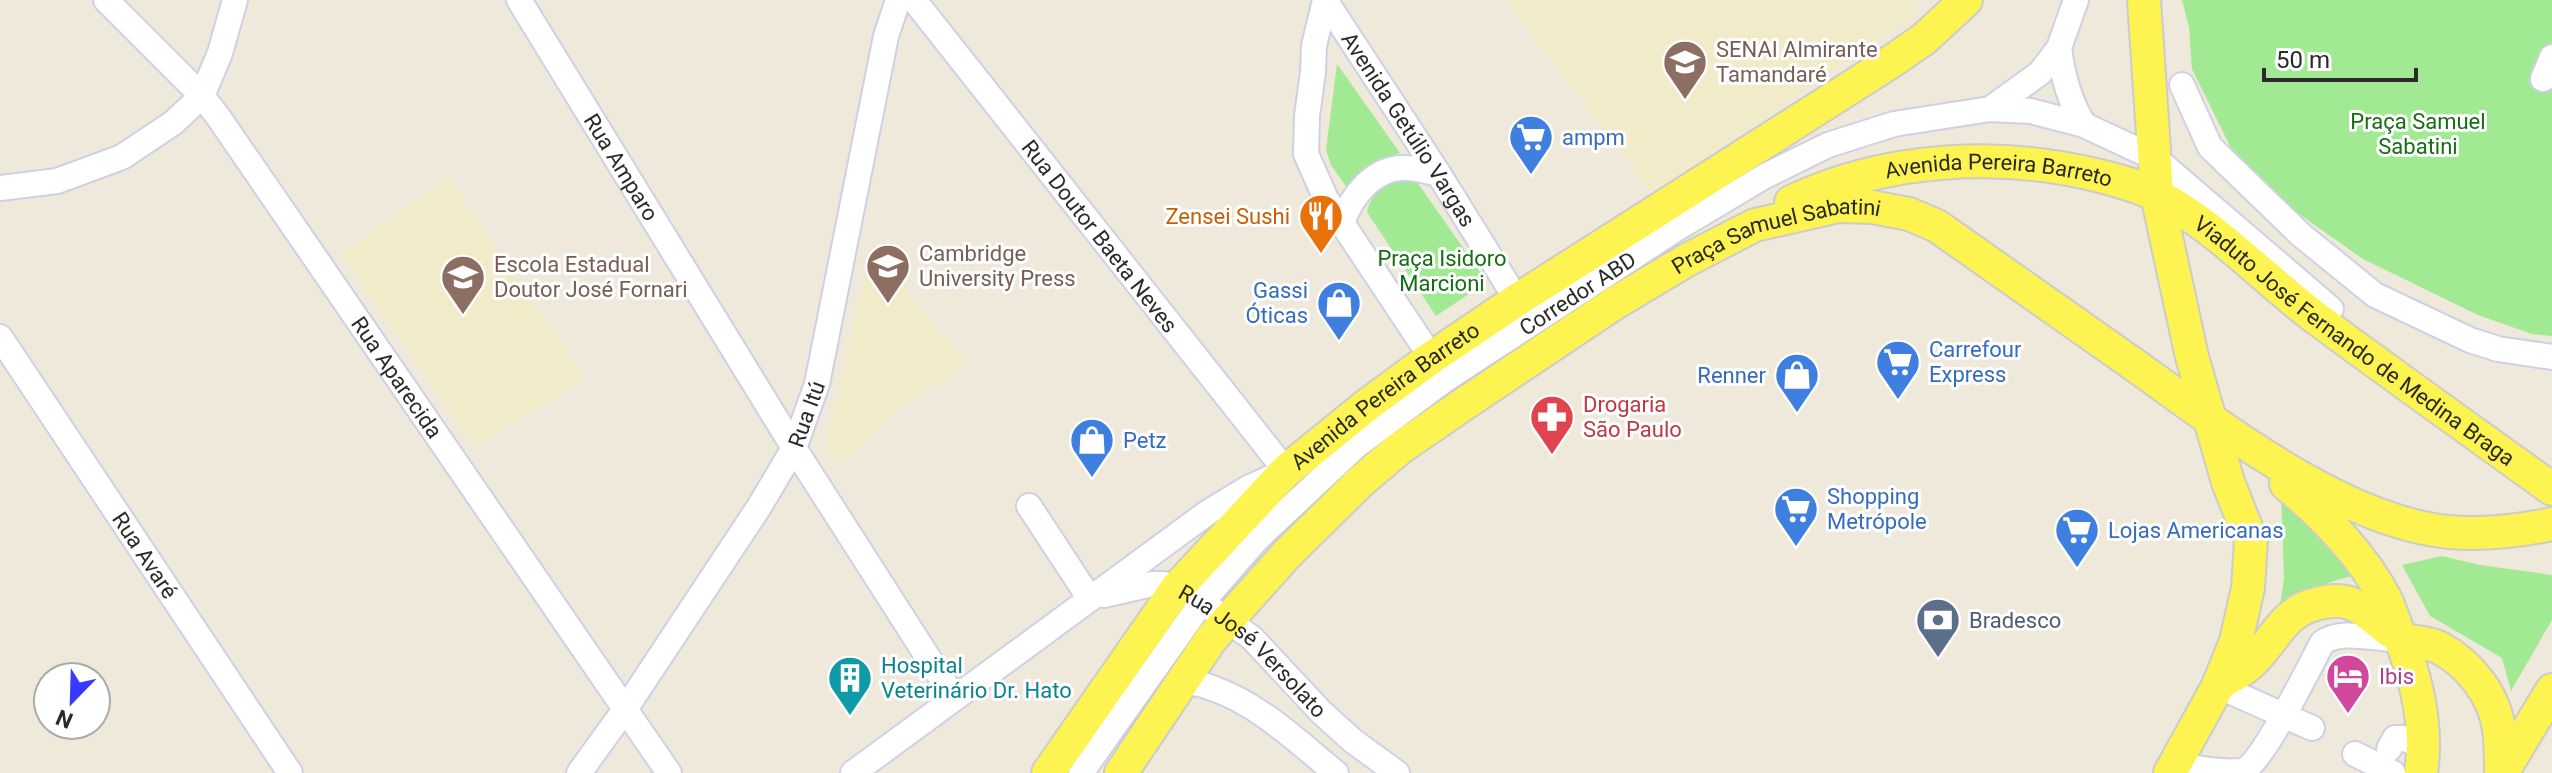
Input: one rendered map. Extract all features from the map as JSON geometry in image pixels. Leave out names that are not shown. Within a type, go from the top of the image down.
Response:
[{"type":"main road","name":"Avenida Pereira Barreto","points":[[1202,603],[1286,555],[1360,482],[1400,448],[1447,380],[1517,300],[1892,61],[1924,39],[1966,0]]},
{"type":"main road","points":[[2144,0],[2157,195],[2192,357],[2228,482],[2251,540],[2248,588],[2236,641],[2218,684],[2172,768]]},
{"type":"main road","name":"Avenida Pereira Barreto","points":[[1755,225],[1784,205],[1849,180],[1901,168],[1982,161],[2073,169],[2127,183],[2157,195]]},
{"type":"main road","name":"Viaduto José Fernando de Medina Braga","points":[[2157,195],[2235,238],[2302,307],[2552,489]]},
{"type":"main road","name":"Praça Samuel Sabatini","points":[[1447,380],[1615,303],[1687,260],[1755,225],[1839,206],[1872,207],[1909,214],[1937,226],[2210,421],[2320,488],[2368,510],[2448,532],[2533,529],[2552,524]]},
{"type":"main road","name":"Avenida Pereira Barreto","points":[[1048,773],[1202,603],[1286,471],[1367,405],[1447,380]]},
{"type":"main road","points":[[2210,421],[2317,510],[2371,576],[2387,603],[2414,675],[2421,703],[2422,760]]},
{"type":"main road","points":[[2218,684],[2238,674],[2256,658],[2290,616],[2311,605],[2343,601],[2359,606],[2401,639],[2440,648],[2462,663],[2485,691],[2494,709],[2502,773]]},
{"type":"main road","name":"Avenida Pereira Barreto","points":[[1121,773],[1211,639],[1202,603]]},
{"type":"main road","points":[[2414,675],[2422,666],[2433,661],[2462,663]]},
{"type":"main road","points":[[2502,773],[2552,690]]},
{"type":"street","name":"Rua Aparecida","points":[[106,0],[202,96],[669,773]]},
{"type":"street","points":[[0,188],[57,181],[122,157],[173,123],[202,96],[220,53],[235,0]]},
{"type":"street","name":"Rua Amparo","points":[[519,0],[794,448],[954,698]]},
{"type":"street","name":"Rua Itú","points":[[579,773],[626,708],[759,507],[794,448],[817,384],[886,36],[898,0]]},
{"type":"street","name":"Rua Doutor Baeta Neves","points":[[914,0],[1286,471]]},
{"type":"street","name":"Avenida Getúlio Vargas","points":[[1447,380],[1342,223],[1316,180],[1306,154],[1314,46],[1325,0],[1517,300]]},
{"type":"street","name":"Corredor ABD","points":[[1990,109],[2040,73],[2059,48],[2076,0]]},
{"type":"street","points":[[2059,48],[2062,75],[2071,102],[2084,125]]},
{"type":"street","points":[[2182,85],[2210,147],[2301,235],[2375,295],[2470,340],[2498,349],[2552,357]]},
{"type":"street","name":"Corredor ABD","points":[[1447,380],[1676,229],[1795,160],[1828,145],[1894,124],[1990,109],[2031,111],[2084,125],[2155,158],[2235,238],[2552,471]]},
{"type":"street","points":[[1342,223],[1358,191],[1379,175],[1403,167],[1438,173]]},
{"type":"street","name":"Rua Avaré","points":[[0,337],[290,773]]},
{"type":"street","points":[[853,773],[1207,513],[1248,488],[1286,471]]},
{"type":"street","points":[[1029,506],[1090,599]]},
{"type":"street","name":"Rua José Versolato","points":[[1090,599],[1164,584],[1202,603],[1252,638],[1321,712],[1353,741],[1397,773]]},
{"type":"street","points":[[1081,773],[1202,603]]},
{"type":"street","points":[[2172,768],[2208,773],[2244,771],[2267,743],[2322,643],[2340,635],[2401,639]]},
{"type":"street","name":"Rua José Versolato","points":[[1182,681],[1236,698],[1283,729],[1336,773]]},
{"type":"street","points":[[2218,684],[2312,728]]},
{"type":"street","points":[[2355,754],[2391,761],[2395,738],[2403,738],[2422,760]]},
{"type":"shaded area","name":"SENAI Almirante Tamandaré","points":[[1505,0],[1917,0],[1911,18],[1664,185],[1649,190]]},
{"type":"shaded area","name":"Escola Estadual Doutor José Fornari","points":[[449,177],[585,379],[475,447],[340,254]]},
{"type":"shaded area","name":"Cambridge University Press","points":[[870,247],[968,364],[900,408],[839,465],[826,446]]},
{"type":"green space","name":"Praça Samuel Sabatini","points":[[2182,0],[2552,0],[2552,336],[2532,334],[2478,315],[2363,259],[2282,202],[2231,148],[2192,69],[2189,27]]},
{"type":"green space","name":"Praça Isidoro Marcioni","points":[[1337,64],[1400,153],[1370,166],[1347,188],[1331,165],[1326,150]]},
{"type":"green space","name":"Praça Isidoro Marcioni","points":[[1404,179],[1417,182],[1487,282],[1436,316],[1367,212],[1380,190]]},
{"type":"green space","points":[[2281,493],[2360,574],[2318,586],[2280,607],[2284,578]]},
{"type":"green space","points":[[2442,556],[2480,565],[2552,575],[2552,620],[2511,691],[2502,658],[2430,616],[2402,565]]},
{"type":"place","name":"SENAI Almirante Tamandaré","points":[[1685,101]]},
{"type":"place","name":"ampm","points":[[1531,176]]},
{"type":"place","name":"Zensei Sushi","points":[[1321,255]]},
{"type":"place","name":"Cambridge University Press","points":[[888,305]]},
{"type":"place","name":"Escola Estadual Doutor José Fornari","points":[[463,316]]},
{"type":"place","name":"Gassi Óticas","points":[[1339,342]]},
{"type":"place","name":"Carrefour Express","points":[[1898,401]]},
{"type":"place","name":"Renner","points":[[1797,414]]},
{"type":"place","name":"Drogaria São Paulo","points":[[1552,456]]},
{"type":"place","name":"Petz","points":[[1092,479]]},
{"type":"place","name":"Shopping Metrópole","points":[[1796,548]]},
{"type":"place","name":"Lojas Americanas","points":[[2077,569]]},
{"type":"place","name":"Bradesco","points":[[1938,659]]},
{"type":"place","name":"Ibis","points":[[2348,715]]},
{"type":"place","name":"Hospital Veterinário Dr. Hato","points":[[850,717]]}]
